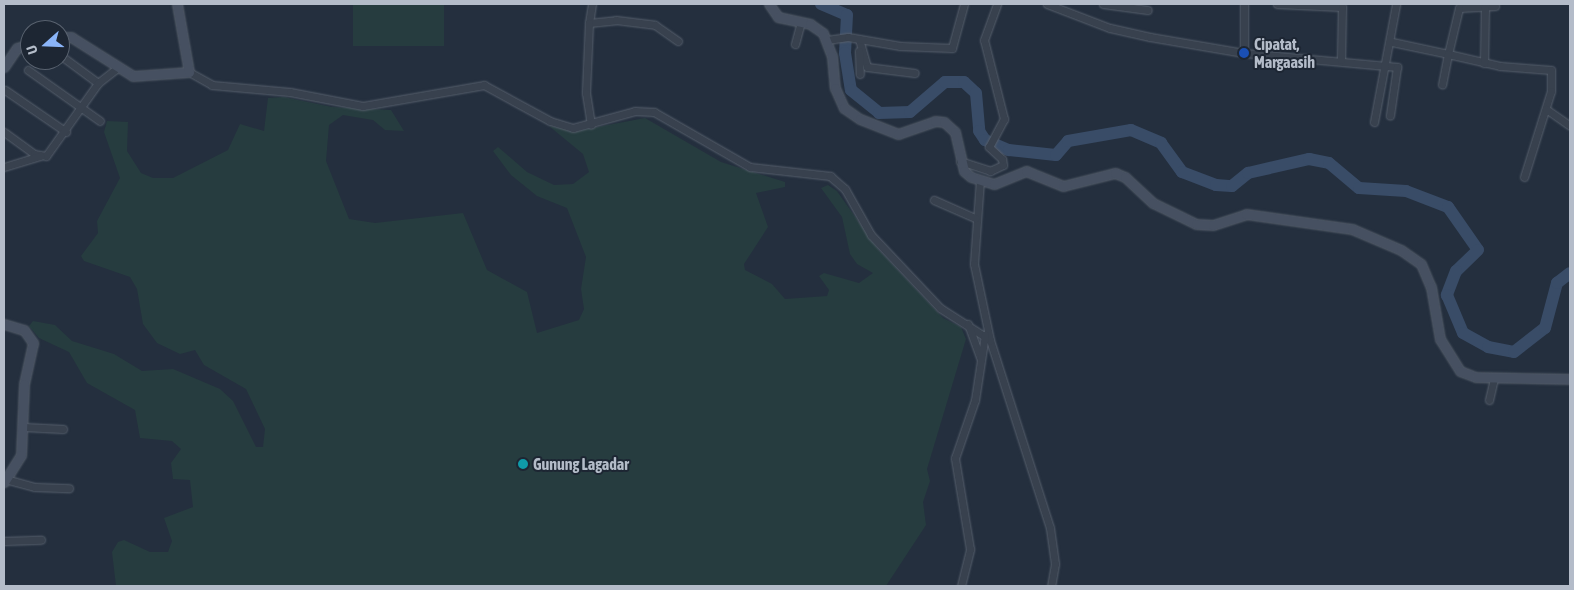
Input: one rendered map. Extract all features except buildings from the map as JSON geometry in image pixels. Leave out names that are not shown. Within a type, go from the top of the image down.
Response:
[{"type":"street","points":[[177,4],[189,72]]},
{"type":"street","points":[[591,125],[586,93],[589,23],[592,4]]},
{"type":"street","points":[[769,4],[778,17],[800,26],[814,26],[827,40],[834,88],[844,108],[860,120],[898,134],[934,121],[944,122],[955,132],[960,161],[965,173],[979,185],[998,183],[1026,171],[1067,186],[1115,173],[1125,177],[1153,203],[1196,224],[1262,214],[1330,223],[1367,234],[1421,264],[1431,287],[1436,326],[1453,364],[1471,376],[1570,379]]},
{"type":"street","points":[[827,40],[845,37],[859,40],[952,48],[964,4]]},
{"type":"street","points":[[960,161],[990,171],[1001,168],[1002,158],[989,146],[1004,119],[984,40],[997,4]]},
{"type":"street","points":[[1047,4],[1067,7],[1118,30],[1244,53],[1341,60],[1386,65],[1399,69],[1390,115]]},
{"type":"street","points":[[1103,4],[1148,10]]},
{"type":"street","points":[[1244,4],[1244,53]]},
{"type":"street","points":[[1278,4],[1342,7],[1341,60]]},
{"type":"street","points":[[1374,122],[1392,42],[1396,4]]},
{"type":"street","points":[[1442,84],[1459,8],[1484,5],[1495,6]]},
{"type":"street","points":[[1484,5],[1484,63]]},
{"type":"street","points":[[589,23],[616,20],[655,25],[678,41]]},
{"type":"street","points":[[795,44],[800,26]]},
{"type":"street","points":[[70,37],[117,68],[146,78],[189,72],[212,85],[290,92],[363,106],[484,85],[550,121],[577,128],[629,112],[654,112],[750,167],[830,176],[845,188],[871,235],[943,311],[968,324],[987,338]]},
{"type":"street","points":[[859,40],[860,74]]},
{"type":"street","points":[[1392,42],[1484,63],[1551,70],[1546,108],[1524,177]]},
{"type":"street","points":[[4,67],[17,48],[20,47]]},
{"type":"street","points":[[859,51],[867,67],[876,71],[915,73]]},
{"type":"street","points":[[70,62],[98,82]]},
{"type":"street","points":[[5,169],[47,155],[66,132],[98,82],[117,68]]},
{"type":"street","points":[[28,70],[100,121]]},
{"type":"street","points":[[4,90],[66,132]]},
{"type":"street","points":[[1546,108],[1570,126]]},
{"type":"street","points":[[4,132],[41,156]]},
{"type":"street","points":[[979,185],[975,218],[975,272],[987,338],[1050,528],[1055,564],[1051,586]]},
{"type":"street","points":[[934,200],[975,218]]},
{"type":"street","points":[[4,324],[24,330],[32,341],[24,384],[22,455],[5,481],[36,487],[69,488]]},
{"type":"street","points":[[968,324],[982,359]]},
{"type":"street","points":[[961,586],[970,549],[955,458],[974,400],[987,338]]},
{"type":"street","points":[[1489,400],[1494,378]]},
{"type":"street","points":[[24,427],[63,428]]},
{"type":"street","points":[[4,541],[40,540]]},
{"type":"green space","points":[[353,4],[444,4],[444,46],[353,46]]},
{"type":"green space","points":[[284,97],[332,107],[391,110],[404,131],[385,130],[373,120],[343,115],[329,125],[326,161],[349,219],[375,223],[463,213],[487,270],[527,292],[537,333],[579,320],[584,309],[581,289],[586,257],[567,208],[537,196],[511,175],[493,151],[498,147],[527,172],[554,185],[573,184],[589,172],[583,154],[549,126],[576,131],[645,118],[721,162],[785,182],[785,187],[756,193],[768,227],[744,264],[745,270],[772,284],[785,299],[827,296],[829,290],[819,276],[824,273],[859,283],[873,273],[857,264],[850,254],[842,217],[821,188],[828,185],[837,191],[877,248],[943,318],[961,327],[966,339],[927,469],[930,481],[923,502],[926,525],[886,586],[116,586],[112,552],[118,542],[124,540],[150,552],[168,552],[172,541],[164,518],[193,507],[190,480],[173,479],[171,463],[181,449],[172,441],[140,438],[135,410],[87,383],[69,352],[39,338],[29,326],[33,321],[55,325],[72,341],[114,354],[142,371],[173,369],[220,389],[233,401],[256,447],[263,447],[265,429],[246,389],[204,365],[195,350],[180,354],[157,343],[143,324],[137,289],[130,277],[84,261],[81,256],[98,233],[97,221],[120,178],[104,132],[107,121],[128,122],[127,151],[141,173],[153,178],[173,178],[228,150],[240,124],[264,131],[268,98]]},
{"type":"waterway","points":[[821,4],[847,15],[845,53],[851,90],[879,113],[910,112],[945,82],[964,82],[976,93],[979,131],[985,140],[1009,150],[1056,155],[1068,141],[1131,130],[1161,143],[1182,172],[1216,185],[1232,186],[1248,173],[1309,159],[1329,163],[1359,188],[1406,191],[1448,207],[1478,250],[1456,271],[1447,295],[1463,333],[1488,347],[1514,352],[1545,328],[1557,283],[1570,273]]},
{"type":"place","name":"Cipatat, Margaasih","points":[[1244,53]]},
{"type":"place","name":"Gunung Lagadar","points":[[523,464]]}]
